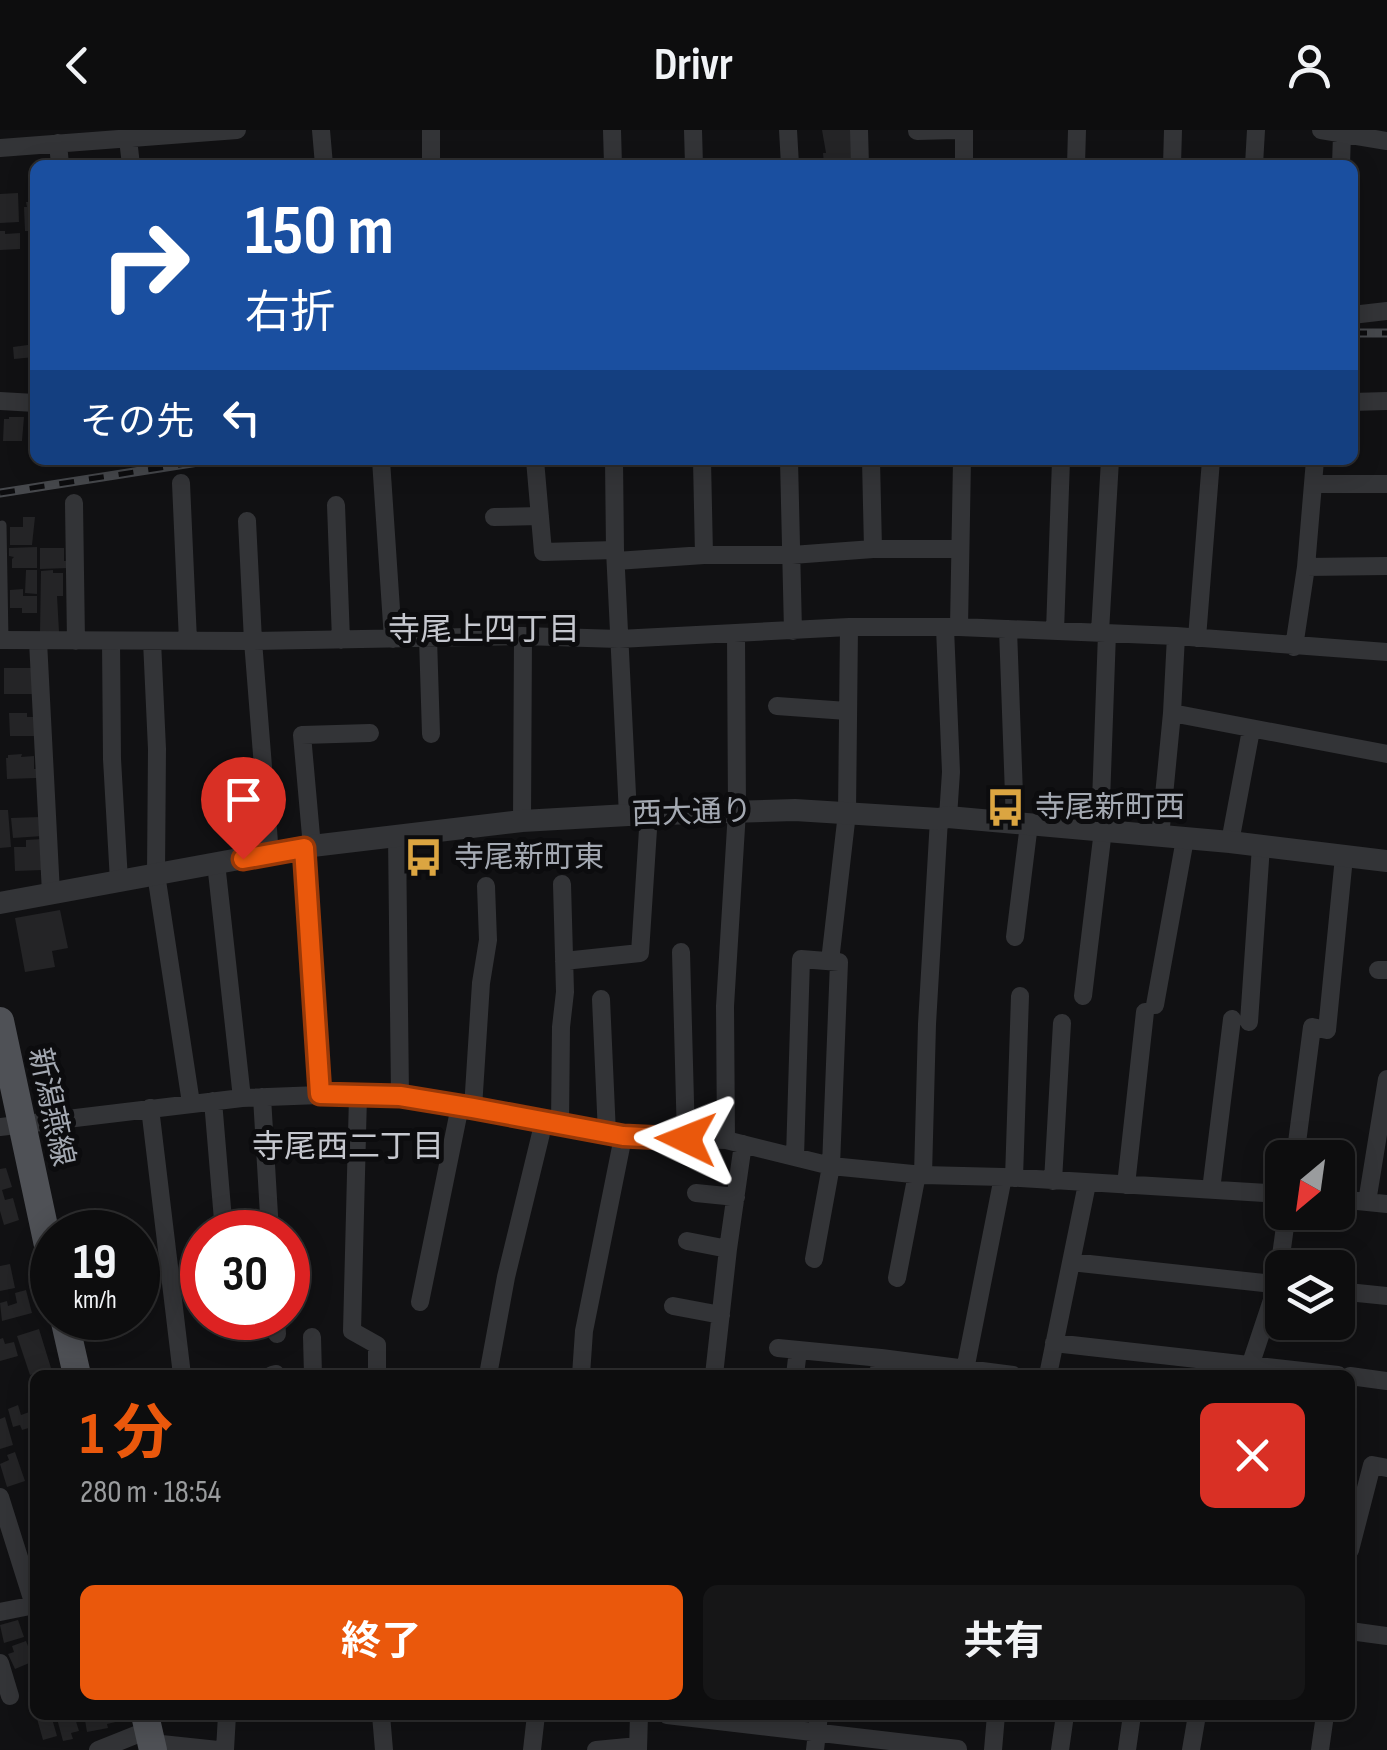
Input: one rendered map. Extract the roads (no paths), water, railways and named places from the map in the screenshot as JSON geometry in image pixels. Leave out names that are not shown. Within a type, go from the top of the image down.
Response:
[{"type":"main road","name":"新潟燕線","points":[[0,1021],[11,1125],[36,1210]]},
{"type":"main road","points":[[69,1340],[76,1370]]},
{"type":"street","points":[[0,148],[237,130]]},
{"type":"street","points":[[320,130],[323,160]]},
{"type":"street","points":[[431,130],[431,160]]},
{"type":"street","points":[[612,130],[613,160]]},
{"type":"street","points":[[693,130],[694,160]]},
{"type":"street","points":[[788,130],[790,160]]},
{"type":"street","points":[[859,130],[860,160]]},
{"type":"street","points":[[916,131],[956,130]]},
{"type":"street","points":[[964,130],[964,160]]},
{"type":"street","points":[[1076,160],[1077,130]]},
{"type":"street","points":[[1172,160],[1173,130]]},
{"type":"street","points":[[1254,160],[1256,130]]},
{"type":"street","points":[[1320,130],[1387,141]]},
{"type":"street","points":[[1341,160],[1342,134]]},
{"type":"street","points":[[128,139],[131,160]]},
{"type":"street","points":[[58,144],[60,160]]},
{"type":"street","points":[[1358,314],[1387,311]]},
{"type":"street","points":[[0,401],[30,403]]},
{"type":"street","points":[[1358,402],[1387,402]]},
{"type":"street","points":[[381,465],[393,639]]},
{"type":"street","points":[[535,465],[543,552],[615,556],[960,549]]},
{"type":"street","points":[[564,961],[640,953],[638,814],[619,639],[614,465]]},
{"type":"street","points":[[702,465],[704,555]]},
{"type":"street","points":[[789,465],[793,631]]},
{"type":"street","points":[[871,465],[874,548]]},
{"type":"street","points":[[896,1278],[920,1175],[943,818],[951,772],[952,627],[960,549],[962,465]]},
{"type":"street","points":[[1055,631],[1061,465]]},
{"type":"street","points":[[1083,996],[1102,830],[1110,465]]},
{"type":"street","points":[[1197,638],[1210,465]]},
{"type":"street","points":[[1294,647],[1315,465]]},
{"type":"street","points":[[180,483],[188,641]]},
{"type":"street","points":[[1314,484],[1387,484]]},
{"type":"street","points":[[74,503],[76,641]]},
{"type":"street","points":[[336,505],[340,640]]},
{"type":"street","points":[[494,517],[540,516]]},
{"type":"street","points":[[247,521],[270,855]]},
{"type":"street","points":[[1306,567],[1387,566]]},
{"type":"street","points":[[2,640],[523,636],[619,639],[849,627],[952,627],[1176,636],[1387,652]]},
{"type":"street","points":[[830,961],[847,813],[849,627]]},
{"type":"street","points":[[1008,629],[1022,823],[1016,937]]},
{"type":"street","points":[[715,1370],[736,1197],[725,1006],[737,811],[736,634]]},
{"type":"street","points":[[522,821],[523,636]]},
{"type":"street","points":[[1160,837],[1176,636]]},
{"type":"street","points":[[428,638],[431,734]]},
{"type":"street","points":[[38,640],[51,893]]},
{"type":"street","points":[[110,641],[119,881]]},
{"type":"street","points":[[152,641],[157,749],[156,874],[191,1103]]},
{"type":"street","points":[[778,706],[847,712]]},
{"type":"street","points":[[1172,714],[1387,754]]},
{"type":"street","points":[[1230,842],[1251,730]]},
{"type":"street","points":[[320,1094],[302,735],[370,733]]},
{"type":"street","name":"西大通り","points":[[0,903],[308,847],[522,821],[638,814],[795,810],[943,818],[1230,842],[1387,860]]},
{"type":"street","points":[[397,836],[400,1096]]},
{"type":"street","points":[[1126,1185],[1150,1009],[1184,840]]},
{"type":"street","points":[[1211,1190],[1240,1021],[1261,846]]},
{"type":"street","points":[[1297,1140],[1312,1028],[1327,1030],[1344,856]]},
{"type":"street","points":[[216,864],[267,1210]]},
{"type":"street","points":[[489,1370],[506,1277],[552,1123],[565,992],[562,884]]},
{"type":"street","points":[[420,1302],[466,1106],[488,940],[486,886]]},
{"type":"street","points":[[681,952],[686,1139]]},
{"type":"street","points":[[795,1156],[801,959],[839,962],[831,1166],[814,1259]]},
{"type":"street","points":[[965,1370],[1008,1178],[1020,996]]},
{"type":"street","points":[[581,1370],[615,1135],[601,999]]},
{"type":"street","points":[[1053,1181],[1062,1023]]},
{"type":"street","points":[[1368,1202],[1387,1079]]},
{"type":"street","points":[[358,1096],[352,1331],[376,1346],[377,1370]]},
{"type":"street","points":[[11,1125],[252,1097],[400,1096],[615,1135],[734,1142],[831,1166],[920,1175],[1265,1193]]},
{"type":"street","points":[[213,1101],[222,1210]]},
{"type":"street","points":[[150,1108],[181,1370]]},
{"type":"street","points":[[1049,1370],[1086,1184]]},
{"type":"street","points":[[696,1193],[736,1197]]},
{"type":"street","points":[[1355,1201],[1387,1204]]},
{"type":"street","points":[[687,1242],[728,1249]]},
{"type":"street","points":[[1071,1262],[1265,1283]]},
{"type":"street","points":[[1355,1293],[1387,1296]]},
{"type":"street","points":[[673,1306],[721,1315]]},
{"type":"street","points":[[1054,1343],[1195,1367],[1248,1370],[1265,1325]]},
{"type":"street","points":[[312,1337],[313,1370]]},
{"type":"street","points":[[778,1348],[880,1367],[931,1370]]},
{"type":"street","points":[[796,1370],[798,1350]]},
{"type":"street","points":[[1355,1377],[1387,1380]]},
{"type":"street","points":[[1355,1531],[1372,1465],[1387,1468]]},
{"type":"street","points":[[0,1496],[30,1592]]},
{"type":"street","points":[[0,1612],[30,1606]]},
{"type":"street","points":[[1355,1632],[1387,1636]]},
{"type":"street","points":[[0,1663],[10,1696]]},
{"type":"street","points":[[98,1750],[141,1738],[222,1750],[226,1720]]},
{"type":"street","points":[[381,1720],[384,1750]]},
{"type":"street","points":[[532,1750],[535,1720]]},
{"type":"street","points":[[596,1750],[638,1748],[639,1720]]},
{"type":"street","points":[[711,1720],[958,1749]]},
{"type":"street","points":[[993,1750],[996,1720]]},
{"type":"street","points":[[1060,1750],[1064,1720]]},
{"type":"street","points":[[1127,1750],[1131,1720]]},
{"type":"street","points":[[1191,1750],[1195,1720]]},
{"type":"street","points":[[1320,1750],[1324,1720]]},
{"type":"lane","points":[[2,525],[2,640]]},
{"type":"railway","points":[[1358,333],[1387,333]]},
{"type":"railway","points":[[0,493],[179,465]]},
{"type":"place","name":"寺尾新町西","points":[[1005,808]]},
{"type":"place","name":"寺尾新町東","points":[[424,858]]},
{"type":"district","name":"寺尾上四丁目","points":[[484,630]]},
{"type":"district","name":"寺尾西二丁目","points":[[348,1147]]}]
